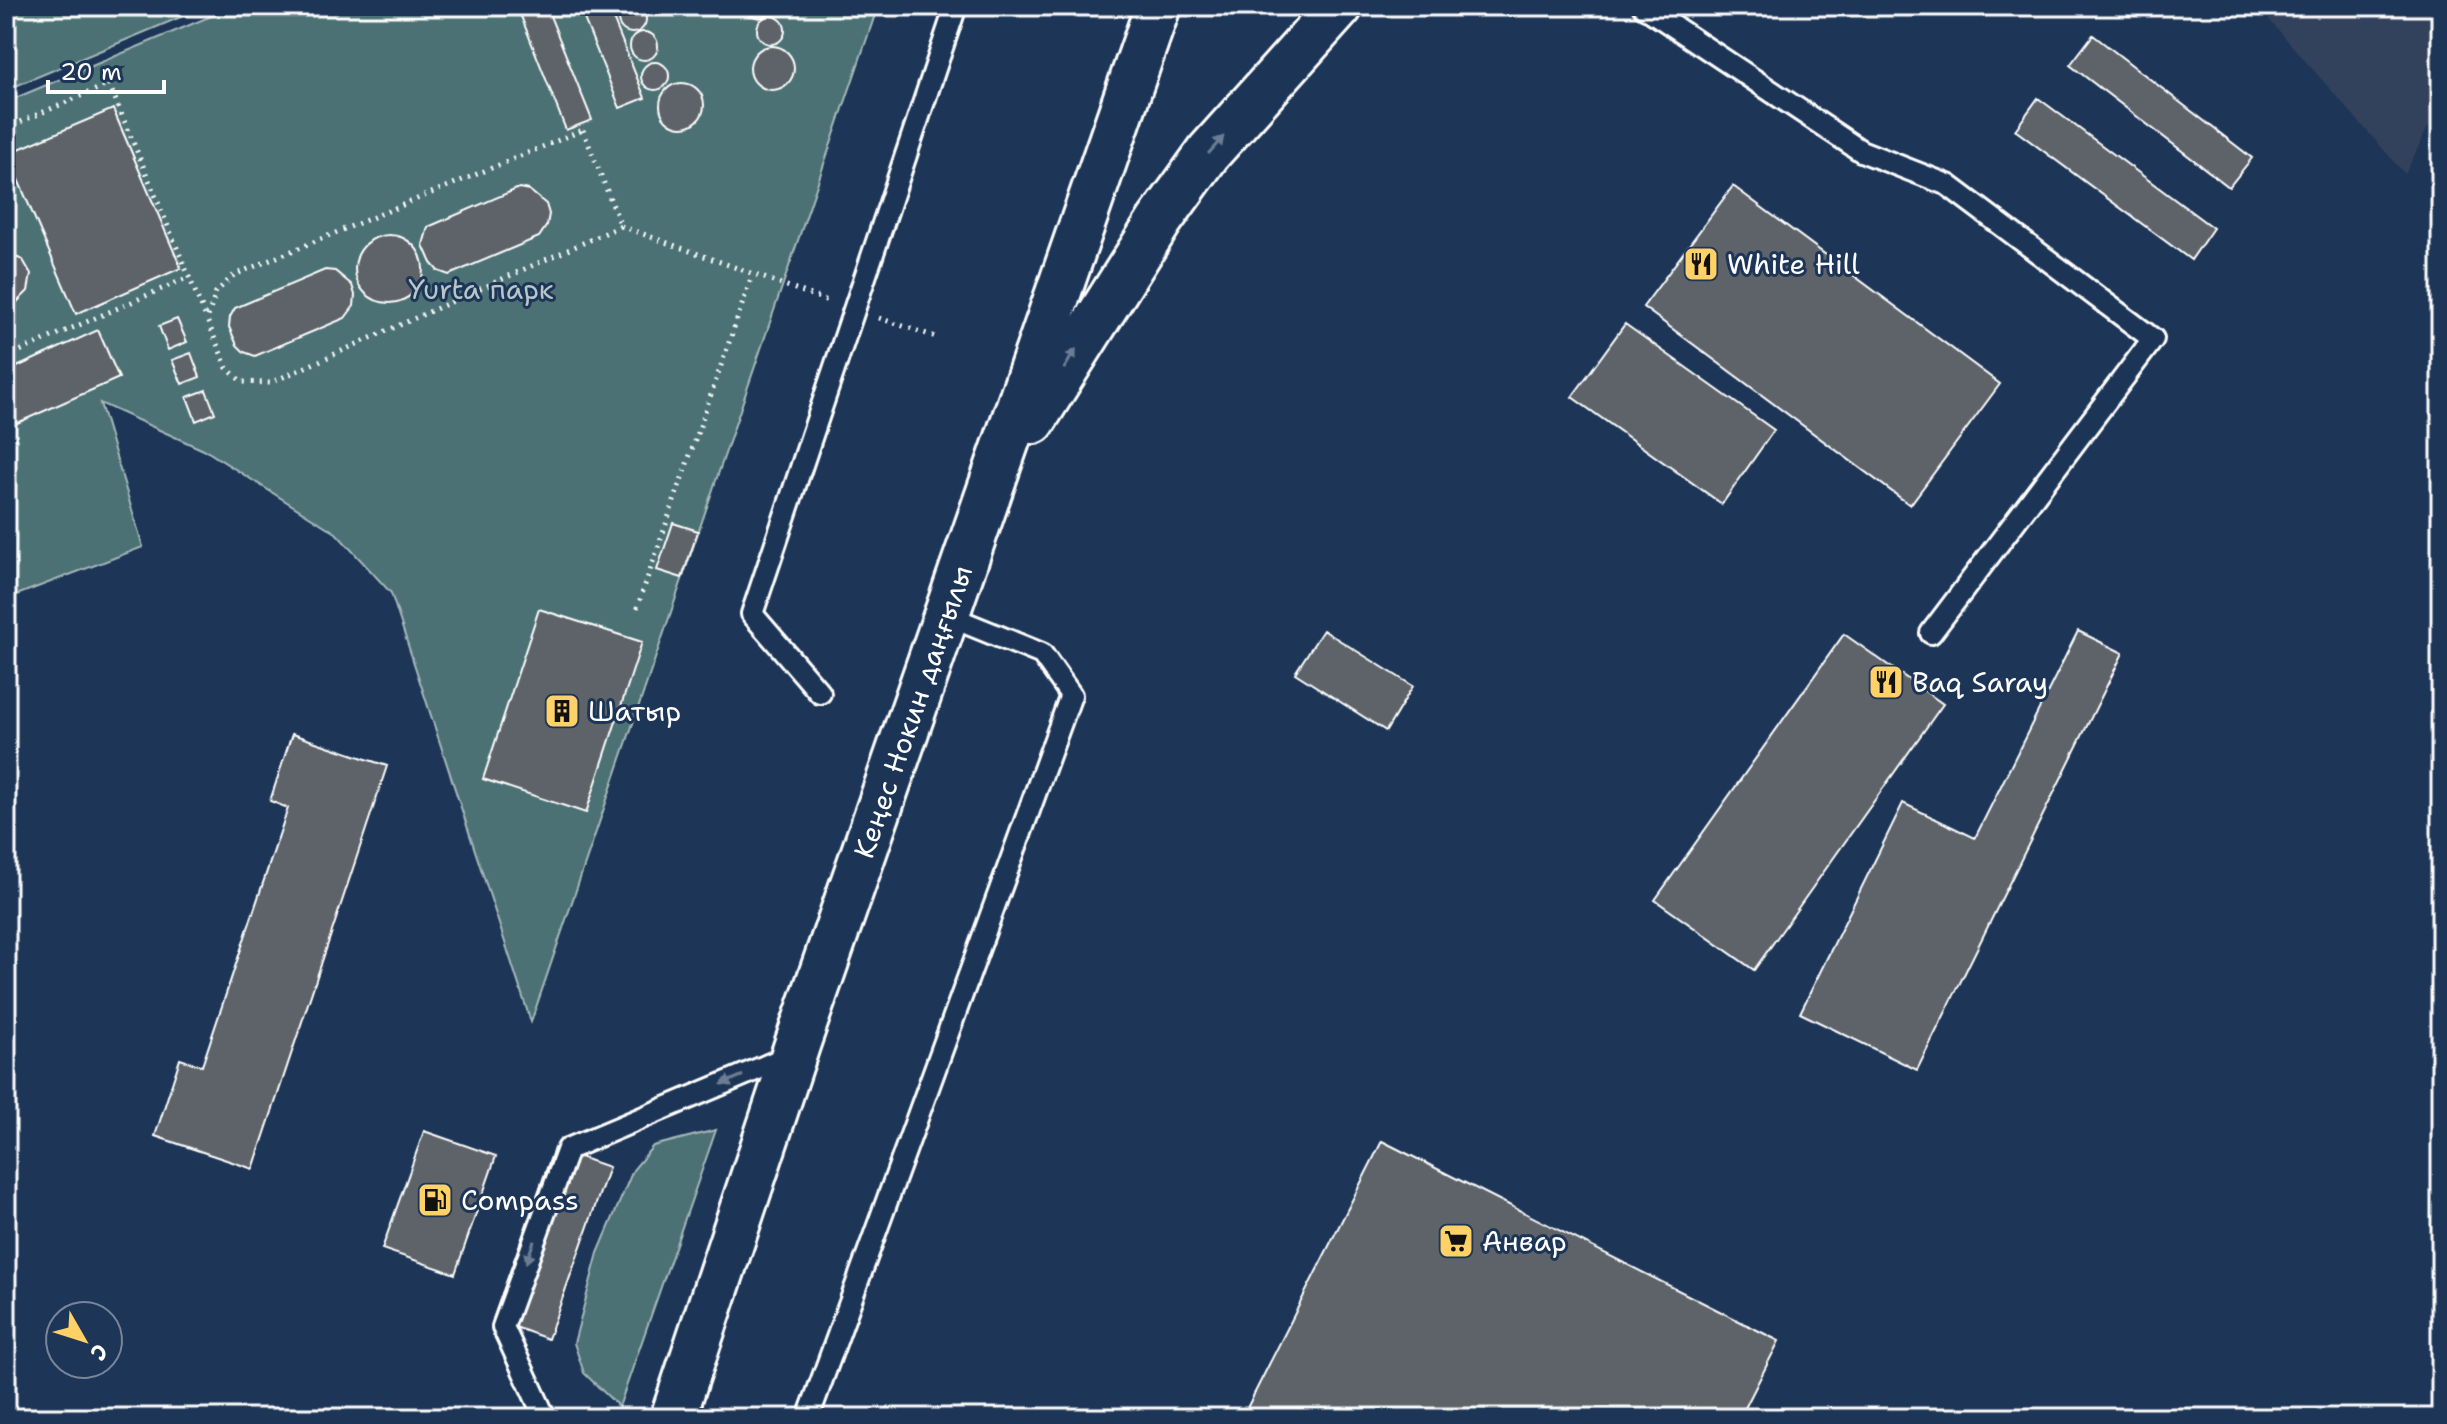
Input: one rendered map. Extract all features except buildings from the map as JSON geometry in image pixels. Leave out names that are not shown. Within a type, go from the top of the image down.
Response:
[{"type":"highway","name":"Кеңес Нокин даңғылы","points":[[673,1418],[798,1042],[1158,6]]},
{"type":"highway","points":[[986,498],[1087,332],[1160,220],[1209,152],[1340,6]]},
{"type":"lane","points":[[820,693],[752,614],[956,6]]},
{"type":"lane","points":[[1643,6],[1861,151],[1948,185],[2153,339],[1931,633]]},
{"type":"lane","points":[[808,1418],[1071,695],[1042,654],[946,615]]},
{"type":"lane","points":[[545,1418],[503,1327],[568,1149],[789,1056],[798,1042]]},
{"type":"path","points":[[6,128],[109,84],[227,368],[242,382],[270,383],[621,226],[752,276],[939,338]]},
{"type":"path","points":[[207,320],[216,292],[234,275],[583,130],[621,226]]},
{"type":"path","points":[[637,608],[752,276]]},
{"type":"path","points":[[6,357],[189,277]]},
{"type":"shaded area","points":[[2257,6],[2441,6],[2441,101],[2405,174]]},
{"type":"green space","points":[[6,6],[207,6],[6,90]]},
{"type":"green space","name":"Yurta парк","points":[[235,6],[878,6],[531,1022],[391,593],[336,533],[208,452],[100,403],[143,547],[6,599],[6,102]]},
{"type":"green space","points":[[716,1130],[619,1407],[584,1373],[574,1343],[598,1253],[633,1170],[653,1146]]},
{"type":"place","name":"White Hill","points":[[1701,264]]},
{"type":"place","name":"Baq Saray","points":[[1886,682]]},
{"type":"place","name":"Шатыр","points":[[562,711]]},
{"type":"place","name":"Compass","points":[[435,1200]]},
{"type":"place","name":"Анвар","points":[[1456,1241]]}]
